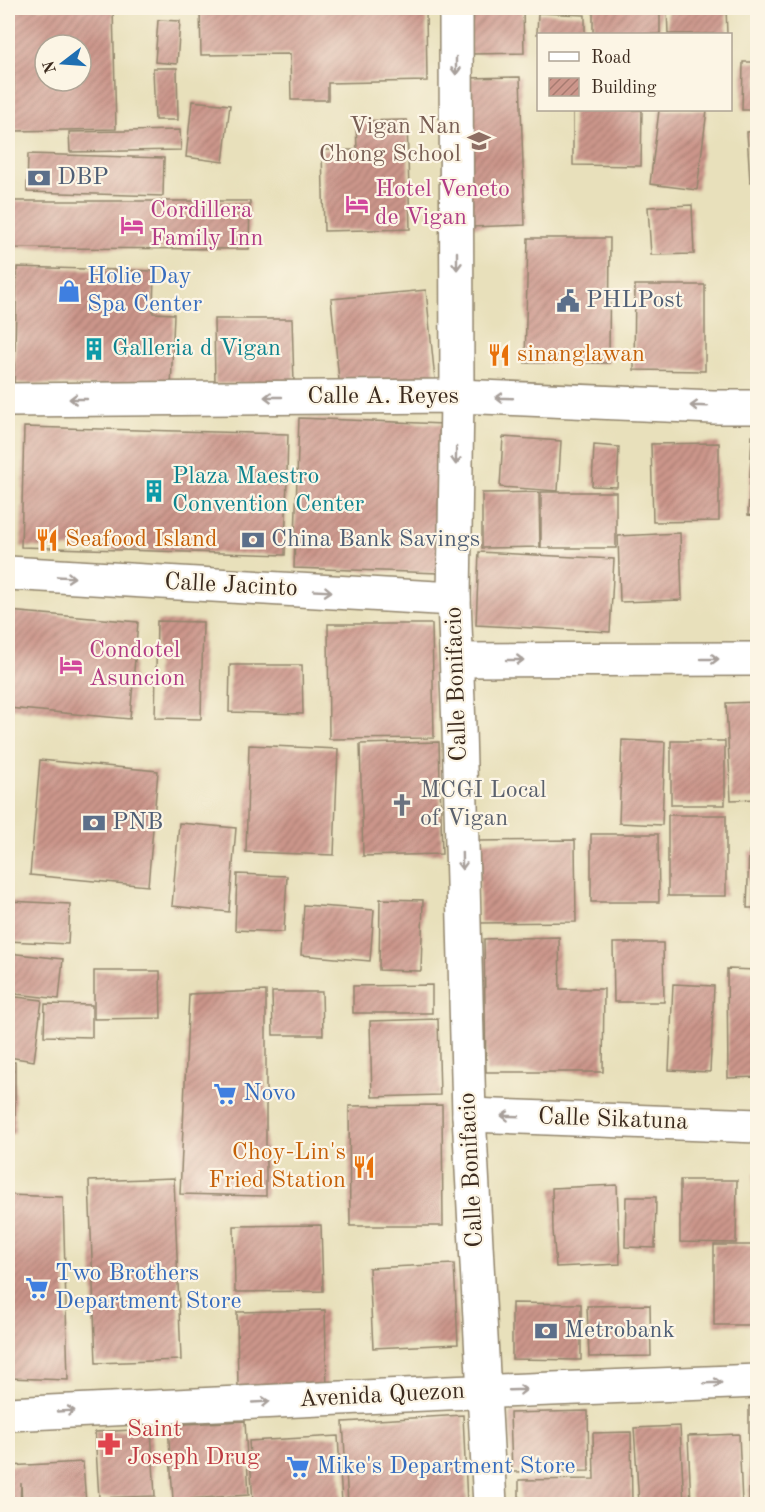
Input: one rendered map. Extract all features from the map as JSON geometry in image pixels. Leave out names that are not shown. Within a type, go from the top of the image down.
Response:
[{"type":"street","name":"Calle Bonifacio","points":[[456,8],[457,396],[454,599],[469,1115],[490,1504]]},
{"type":"street","name":"Calle A. Reyes","points":[[8,400],[457,396],[758,407]]},
{"type":"street","name":"Calle Jacinto","points":[[8,573],[454,599]]},
{"type":"street","points":[[457,660],[758,659]]},
{"type":"street","name":"Calle Sikatuna","points":[[469,1115],[758,1126]]},
{"type":"street","name":"Avenida Quezon","points":[[8,1414],[485,1391],[758,1381]]},
{"type":"building","points":[[12,8],[113,8],[116,129],[15,131]]},
{"type":"building","points":[[426,8],[427,81],[328,83],[328,100],[291,100],[290,54],[201,55],[200,9]]},
{"type":"building","points":[[469,8],[523,8],[524,53],[470,54]]},
{"type":"building","points":[[593,8],[660,8],[660,33],[593,33]]},
{"type":"building","points":[[667,8],[726,8],[727,33],[668,33]]},
{"type":"building","points":[[538,13],[585,15],[585,33],[537,33]]},
{"type":"building","points":[[158,20],[180,21],[177,64],[155,62]]},
{"type":"building","points":[[743,62],[758,62],[758,110],[742,110]]},
{"type":"building","points":[[153,68],[177,68],[178,120],[155,120]]},
{"type":"building","points":[[520,77],[525,225],[471,227],[467,78]]},
{"type":"building","points":[[192,101],[230,105],[223,162],[186,157]]},
{"type":"building","points":[[573,111],[642,111],[641,166],[573,165]]},
{"type":"building","points":[[659,111],[707,111],[697,190],[650,184]]},
{"type":"building","points":[[407,120],[410,229],[324,231],[322,150],[357,150],[356,121]]},
{"type":"building","points":[[180,130],[181,150],[70,152],[69,132]]},
{"type":"building","points":[[758,131],[758,181],[750,182],[747,132]]},
{"type":"building","points":[[28,154],[164,158],[163,196],[27,192]]},
{"type":"building","name":"Cordillera Family Inn","points":[[14,201],[250,201],[249,249],[14,248]]},
{"type":"building","points":[[692,205],[694,254],[651,255],[648,207]]},
{"type":"building","name":"PHLPost","points":[[528,238],[610,238],[609,363],[525,363]]},
{"type":"building","name":"Galleria d Vigan","points":[[17,267],[154,271],[153,313],[174,314],[171,389],[14,383]]},
{"type":"building","points":[[635,285],[705,285],[705,371],[634,370]]},
{"type":"building","points":[[426,290],[435,380],[340,390],[331,299]]},
{"type":"building","points":[[214,319],[292,319],[294,383],[215,384]]},
{"type":"building","points":[[299,418],[443,424],[439,573],[294,568]]},
{"type":"building","name":"Plaza Maestro Convention Center","points":[[24,427],[288,434],[285,555],[21,547]]},
{"type":"building","points":[[752,436],[758,436],[758,516],[748,515]]},
{"type":"building","points":[[503,437],[561,441],[558,491],[500,487]]},
{"type":"building","points":[[719,443],[719,521],[653,522],[651,444]]},
{"type":"building","points":[[594,445],[619,447],[617,487],[592,486]]},
{"type":"building","points":[[539,492],[540,547],[482,548],[482,493]]},
{"type":"building","points":[[541,492],[616,492],[616,548],[541,548]]},
{"type":"building","points":[[680,533],[682,600],[620,602],[618,536]]},
{"type":"building","points":[[479,552],[614,559],[610,632],[476,625]]},
{"type":"building","name":"Condotel Asuncion","points":[[8,611],[138,622],[130,719],[8,708]]},
{"type":"building","points":[[157,621],[203,622],[201,719],[155,718]]},
{"type":"building","points":[[328,624],[432,624],[434,738],[329,739]]},
{"type":"building","points":[[230,665],[302,665],[303,714],[229,712]]},
{"type":"building","points":[[758,702],[758,799],[731,800],[726,703]]},
{"type":"building","points":[[622,740],[665,742],[662,825],[619,823]]},
{"type":"building","points":[[671,741],[725,741],[725,805],[671,805]]},
{"type":"building","points":[[439,742],[442,854],[363,856],[360,744]]},
{"type":"building","points":[[249,745],[338,749],[334,855],[246,852]]},
{"type":"building","name":"PNB","points":[[40,760],[158,771],[148,886],[30,875]]},
{"type":"building","points":[[668,815],[726,815],[726,896],[668,896]]},
{"type":"building","points":[[179,823],[236,828],[229,912],[172,906]]},
{"type":"building","points":[[591,834],[658,834],[659,902],[591,902]]},
{"type":"building","points":[[575,840],[576,922],[480,923],[479,841]]},
{"type":"building","points":[[749,851],[758,851],[758,908],[747,908]]},
{"type":"building","points":[[237,874],[287,876],[284,932],[235,930]]},
{"type":"building","points":[[380,899],[423,900],[421,971],[379,970]]},
{"type":"building","points":[[8,901],[70,904],[68,944],[8,941]]},
{"type":"building","points":[[304,905],[374,910],[370,961],[301,955]]},
{"type":"building","points":[[559,937],[560,989],[604,989],[603,1072],[486,1072],[484,939]]},
{"type":"building","points":[[613,943],[663,943],[664,1002],[614,1002]]},
{"type":"building","points":[[8,953],[63,959],[59,999],[8,993]]},
{"type":"building","points":[[727,969],[758,970],[758,1077],[728,1078]]},
{"type":"building","points":[[94,971],[160,971],[161,1018],[94,1019]]},
{"type":"building","points":[[673,984],[714,986],[710,1072],[669,1070]]},
{"type":"building","points":[[432,985],[432,1013],[353,1013],[353,986]]},
{"type":"building","name":"Novo","points":[[266,991],[266,1196],[180,1194],[189,994]]},
{"type":"building","points":[[272,992],[322,992],[323,1035],[273,1035]]},
{"type":"building","points":[[8,996],[42,1000],[34,1061],[8,1057]]},
{"type":"building","points":[[45,1004],[92,1005],[92,1037],[44,1036]]},
{"type":"building","points":[[438,1019],[440,1095],[372,1097],[370,1021]]},
{"type":"building","points":[[8,1062],[15,1062],[15,1134],[8,1134]]},
{"type":"building","points":[[442,1105],[443,1226],[350,1226],[349,1106]]},
{"type":"building","points":[[754,1173],[758,1173],[758,1238],[752,1238]]},
{"type":"building","points":[[174,1178],[181,1360],[96,1363],[89,1181]]},
{"type":"building","points":[[680,1180],[737,1180],[736,1243],[680,1242]]},
{"type":"building","points":[[617,1185],[620,1264],[556,1267],[552,1188]]},
{"type":"building","name":"Two Brothers Department Store","points":[[8,1195],[63,1197],[68,1380],[8,1378]]},
{"type":"building","points":[[626,1197],[656,1197],[655,1248],[625,1247]]},
{"type":"building","points":[[321,1225],[323,1291],[235,1292],[234,1226]]},
{"type":"building","points":[[714,1245],[758,1245],[758,1325],[714,1325]]},
{"type":"building","points":[[454,1264],[458,1344],[373,1348],[369,1268]]},
{"type":"building","name":"Metrobank","points":[[512,1303],[581,1304],[581,1360],[512,1359]]},
{"type":"building","points":[[650,1305],[651,1356],[589,1357],[587,1306]]},
{"type":"building","points":[[325,1310],[327,1389],[238,1391],[237,1312]]},
{"type":"building","points":[[749,1406],[758,1406],[758,1504],[749,1504]]},
{"type":"building","points":[[588,1411],[589,1471],[512,1472],[510,1413]]},
{"type":"building","points":[[463,1415],[467,1504],[348,1504],[343,1422]]},
{"type":"building","points":[[245,1421],[249,1495],[173,1500],[168,1425]]},
{"type":"building","points":[[680,1426],[684,1504],[639,1504],[634,1428]]},
{"type":"building","points":[[151,1429],[155,1496],[99,1498],[95,1432]]},
{"type":"building","points":[[631,1432],[632,1504],[519,1504],[519,1480],[594,1479],[593,1433]]},
{"type":"building","points":[[739,1434],[742,1504],[691,1504],[688,1436]]},
{"type":"building","points":[[338,1436],[342,1504],[253,1504],[249,1441]]},
{"type":"building","points":[[83,1462],[86,1504],[22,1504],[21,1483],[20,1504],[8,1504],[8,1466]]},
{"type":"place","name":"Vigan Nan Chong School","points":[[479,141]]},
{"type":"place","name":"DBP","points":[[39,178]]},
{"type":"place","name":"Hotel Veneto de Vigan","points":[[357,204]]},
{"type":"place","name":"Cordillera Family Inn","points":[[132,225]]},
{"type":"place","name":"Holie Day Spa Center","points":[[69,291]]},
{"type":"place","name":"PHLPost","points":[[568,301]]},
{"type":"place","name":"Galleria d Vigan","points":[[94,349]]},
{"type":"place","name":"sinanglawan","points":[[499,355]]},
{"type":"place","name":"Plaza Maestro Convention Center","points":[[154,491]]},
{"type":"place","name":"Seafood Island","points":[[47,540]]},
{"type":"place","name":"China Bank Savings","points":[[253,540]]},
{"type":"place","name":"Condotel Asuncion","points":[[71,665]]},
{"type":"place","name":"MCGI Local of Vigan","points":[[402,805]]},
{"type":"place","name":"PNB","points":[[94,823]]},
{"type":"place","name":"Novo","points":[[225,1094]]},
{"type":"place","name":"Choy-Lin's Fried Station","points":[[364,1167]]},
{"type":"place","name":"Two Brothers Department Store","points":[[37,1288]]},
{"type":"place","name":"Metrobank","points":[[546,1331]]},
{"type":"place","name":"Saint Joseph Drug","points":[[109,1444]]},
{"type":"place","name":"Mike's Department Store","points":[[298,1467]]}]
